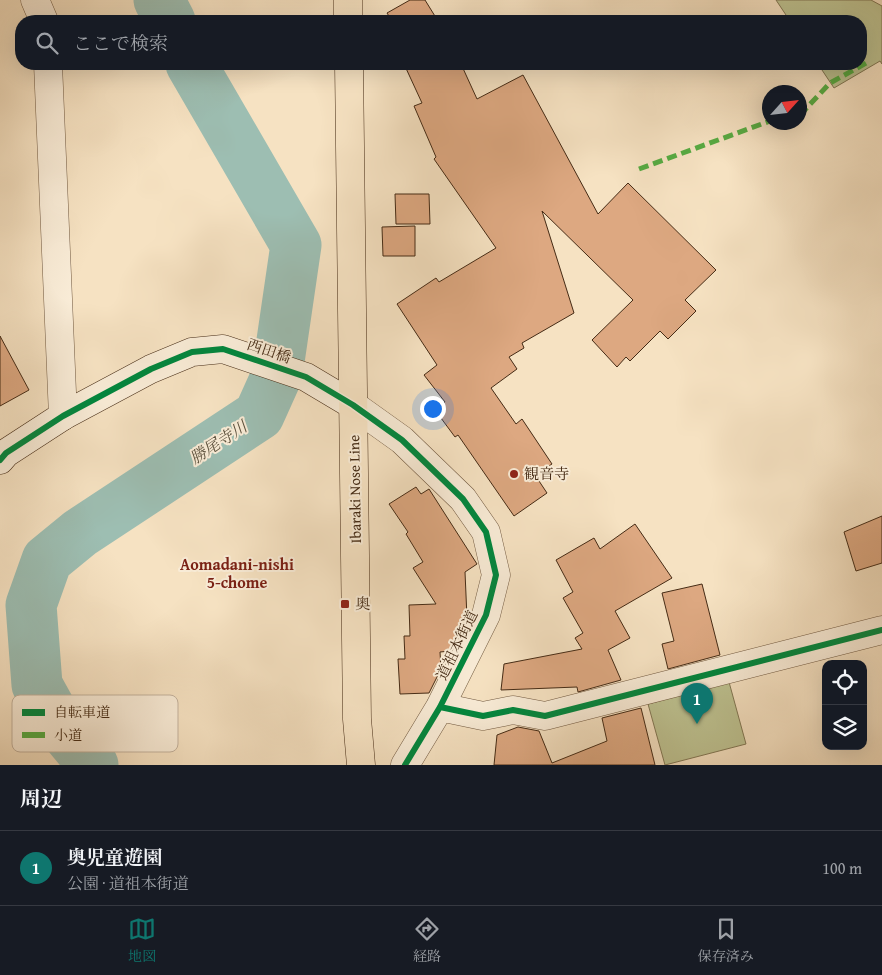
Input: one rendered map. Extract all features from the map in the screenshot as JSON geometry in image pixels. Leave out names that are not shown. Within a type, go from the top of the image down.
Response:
[{"type":"main road","points":[[348,0],[348,15]]},
{"type":"main road","name":"Ibaraki Nose Line","points":[[348,70],[357,719],[361,765]]},
{"type":"street","points":[[36,0],[42,15]]},
{"type":"street","points":[[0,460],[6,453],[64,416],[48,70]]},
{"type":"street","name":"西田橋","points":[[64,416],[151,369],[192,352],[223,349],[306,377],[353,405]]},
{"type":"street","name":"道祖本街道","points":[[353,405],[402,440],[463,499],[486,532],[496,575],[486,616],[440,707],[404,765]]},
{"type":"street","points":[[440,707],[483,716],[513,710],[545,716],[882,630]]},
{"type":"green space","points":[[776,0],[871,0],[882,6],[882,64],[880,61],[867,69],[867,15],[786,15]]},
{"type":"green space","points":[[822,70],[865,70],[834,88]]},
{"type":"green space","points":[[729,682],[746,744],[665,765],[648,704]]},
{"type":"building","points":[[410,0],[425,0],[434,15],[388,15],[387,13]]},
{"type":"building","points":[[407,70],[464,70],[477,99],[523,75],[598,214],[628,183],[716,270],[685,300],[696,311],[668,339],[660,331],[630,361],[626,357],[617,367],[592,340],[633,300],[542,211],[574,313],[522,343],[524,348],[509,357],[517,369],[491,388],[516,424],[522,419],[552,464],[535,475],[547,493],[514,516],[458,435],[455,437],[435,410],[445,402],[424,375],[437,365],[397,304],[436,278],[439,282],[496,248],[434,159],[436,157],[414,106],[422,103]]},
{"type":"building","points":[[395,194],[429,194],[430,224],[396,224]]},
{"type":"building","points":[[415,226],[415,256],[383,256],[382,227]]},
{"type":"building","points":[[0,336],[29,390],[0,406]]},
{"type":"building","points":[[416,487],[421,494],[429,489],[477,564],[465,572],[467,618],[450,651],[440,652],[441,669],[429,693],[400,694],[398,659],[405,659],[404,636],[410,636],[409,605],[436,604],[413,568],[423,562],[406,534],[408,532],[389,504]]},
{"type":"building","points":[[882,516],[882,563],[856,571],[844,532]]},
{"type":"building","points":[[635,524],[672,578],[615,611],[630,638],[608,650],[621,680],[578,692],[577,687],[501,690],[504,664],[582,649],[575,638],[583,633],[563,598],[573,592],[556,560],[594,538],[600,549]]},
{"type":"building","points":[[702,584],[720,655],[668,669],[662,644],[674,641],[662,593]]},
{"type":"building","points":[[641,708],[655,765],[494,765],[497,735],[518,727],[539,731],[552,763],[607,741],[602,718]]},
{"type":"waterway","name":"勝尾寺川","points":[[159,0],[167,15]]},
{"type":"waterway","name":"勝尾寺川","points":[[43,695],[37,685],[31,605],[47,560],[80,533],[259,415],[277,375],[296,245],[194,70]]},
{"type":"waterway","name":"勝尾寺川","points":[[82,752],[93,765]]},
{"type":"marked path","points":[[807,108],[830,83],[854,70]]},
{"type":"marked path","points":[[639,169],[762,124]]},
{"type":"cycle path","points":[[0,460],[6,453],[63,416],[151,369],[192,352],[223,349],[306,377],[353,405],[402,440],[463,499],[486,532],[496,575],[486,615],[440,707],[405,765]]},
{"type":"cycle path","points":[[440,707],[483,716],[513,710],[545,716],[882,630]]},
{"type":"place","name":"観音寺","points":[[514,474]]},
{"type":"place","name":"奥","points":[[345,604]]},
{"type":"place","name":"奥児童遊園","points":[[697,724]]},
{"type":"district","name":"Aomadani-nishi 5-chome","points":[[237,573]]}]
